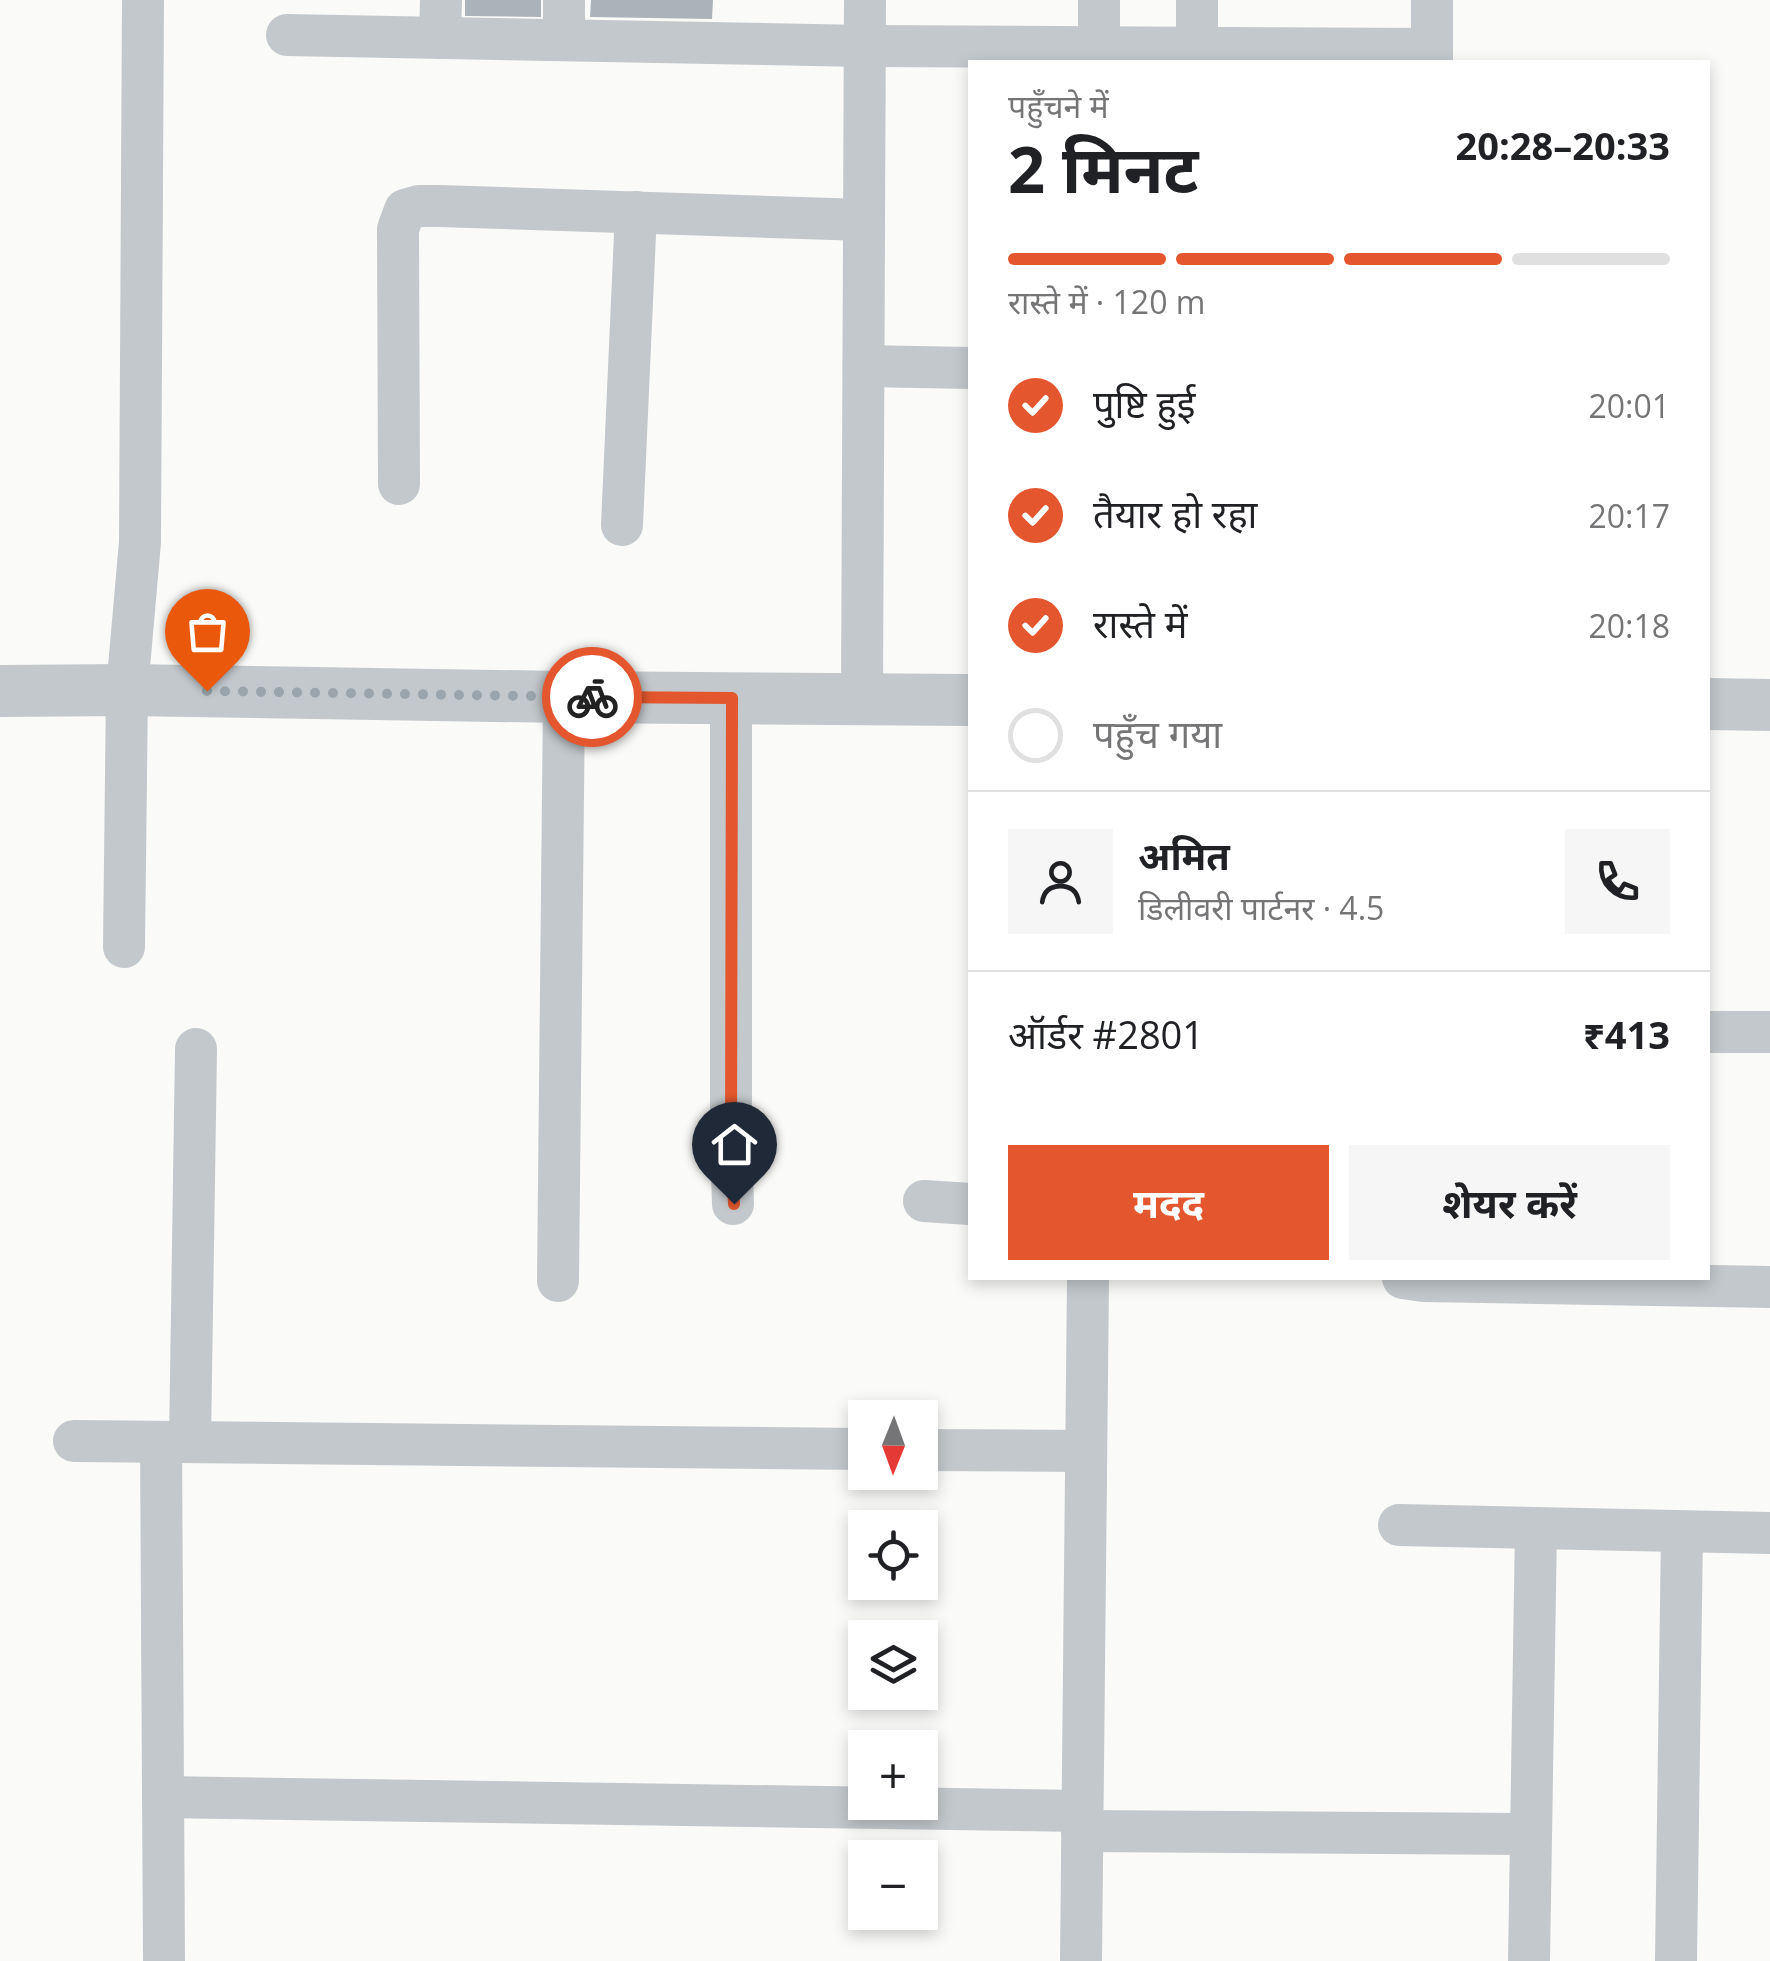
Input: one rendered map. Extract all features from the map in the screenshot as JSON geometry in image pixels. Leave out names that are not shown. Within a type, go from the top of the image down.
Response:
[{"type":"street","points":[[124,947],[127,690],[140,542],[142,0]]},
{"type":"street","points":[[862,699],[865,0]]},
{"type":"street","points":[[1098,46],[1100,0]]},
{"type":"street","points":[[1197,0],[1197,46]]},
{"type":"street","points":[[287,35],[441,19],[564,20],[865,46],[1053,54],[1098,46],[1197,46],[1432,56],[1432,0]]},
{"type":"street","points":[[400,484],[398,228],[405,210],[439,206],[864,220]]},
{"type":"street","points":[[622,526],[636,212]]},
{"type":"street","points":[[864,366],[968,368]]},
{"type":"street","points":[[0,690],[968,700]]},
{"type":"street","points":[[558,1280],[564,696]]},
{"type":"street","points":[[732,698],[734,1204]]},
{"type":"street","points":[[1710,704],[1770,705]]},
{"type":"street","points":[[1710,1032],[1770,1032]]},
{"type":"street","points":[[164,1961],[163,1797],[196,1049]]},
{"type":"street","points":[[924,1202],[968,1204]]},
{"type":"street","points":[[1080,1961],[1088,1280]]},
{"type":"street","points":[[1416,1280],[1770,1287]]},
{"type":"street","points":[[74,1441],[848,1449]]},
{"type":"street","points":[[938,1450],[1086,1451]]},
{"type":"street","points":[[1399,1525],[1770,1533]]},
{"type":"street","points":[[1530,1961],[1536,1528]]},
{"type":"street","points":[[1676,1961],[1682,1532]]},
{"type":"street","points":[[163,1797],[1531,1834]]},
{"type":"building","points":[[465,0],[541,0],[541,17],[465,16]]},
{"type":"building","points":[[591,0],[713,0],[712,19],[590,17]]},
{"type":"way so far","points":[[207,691],[592,697]]},
{"type":"route","points":[[592,697],[732,698],[734,1204]]}]
